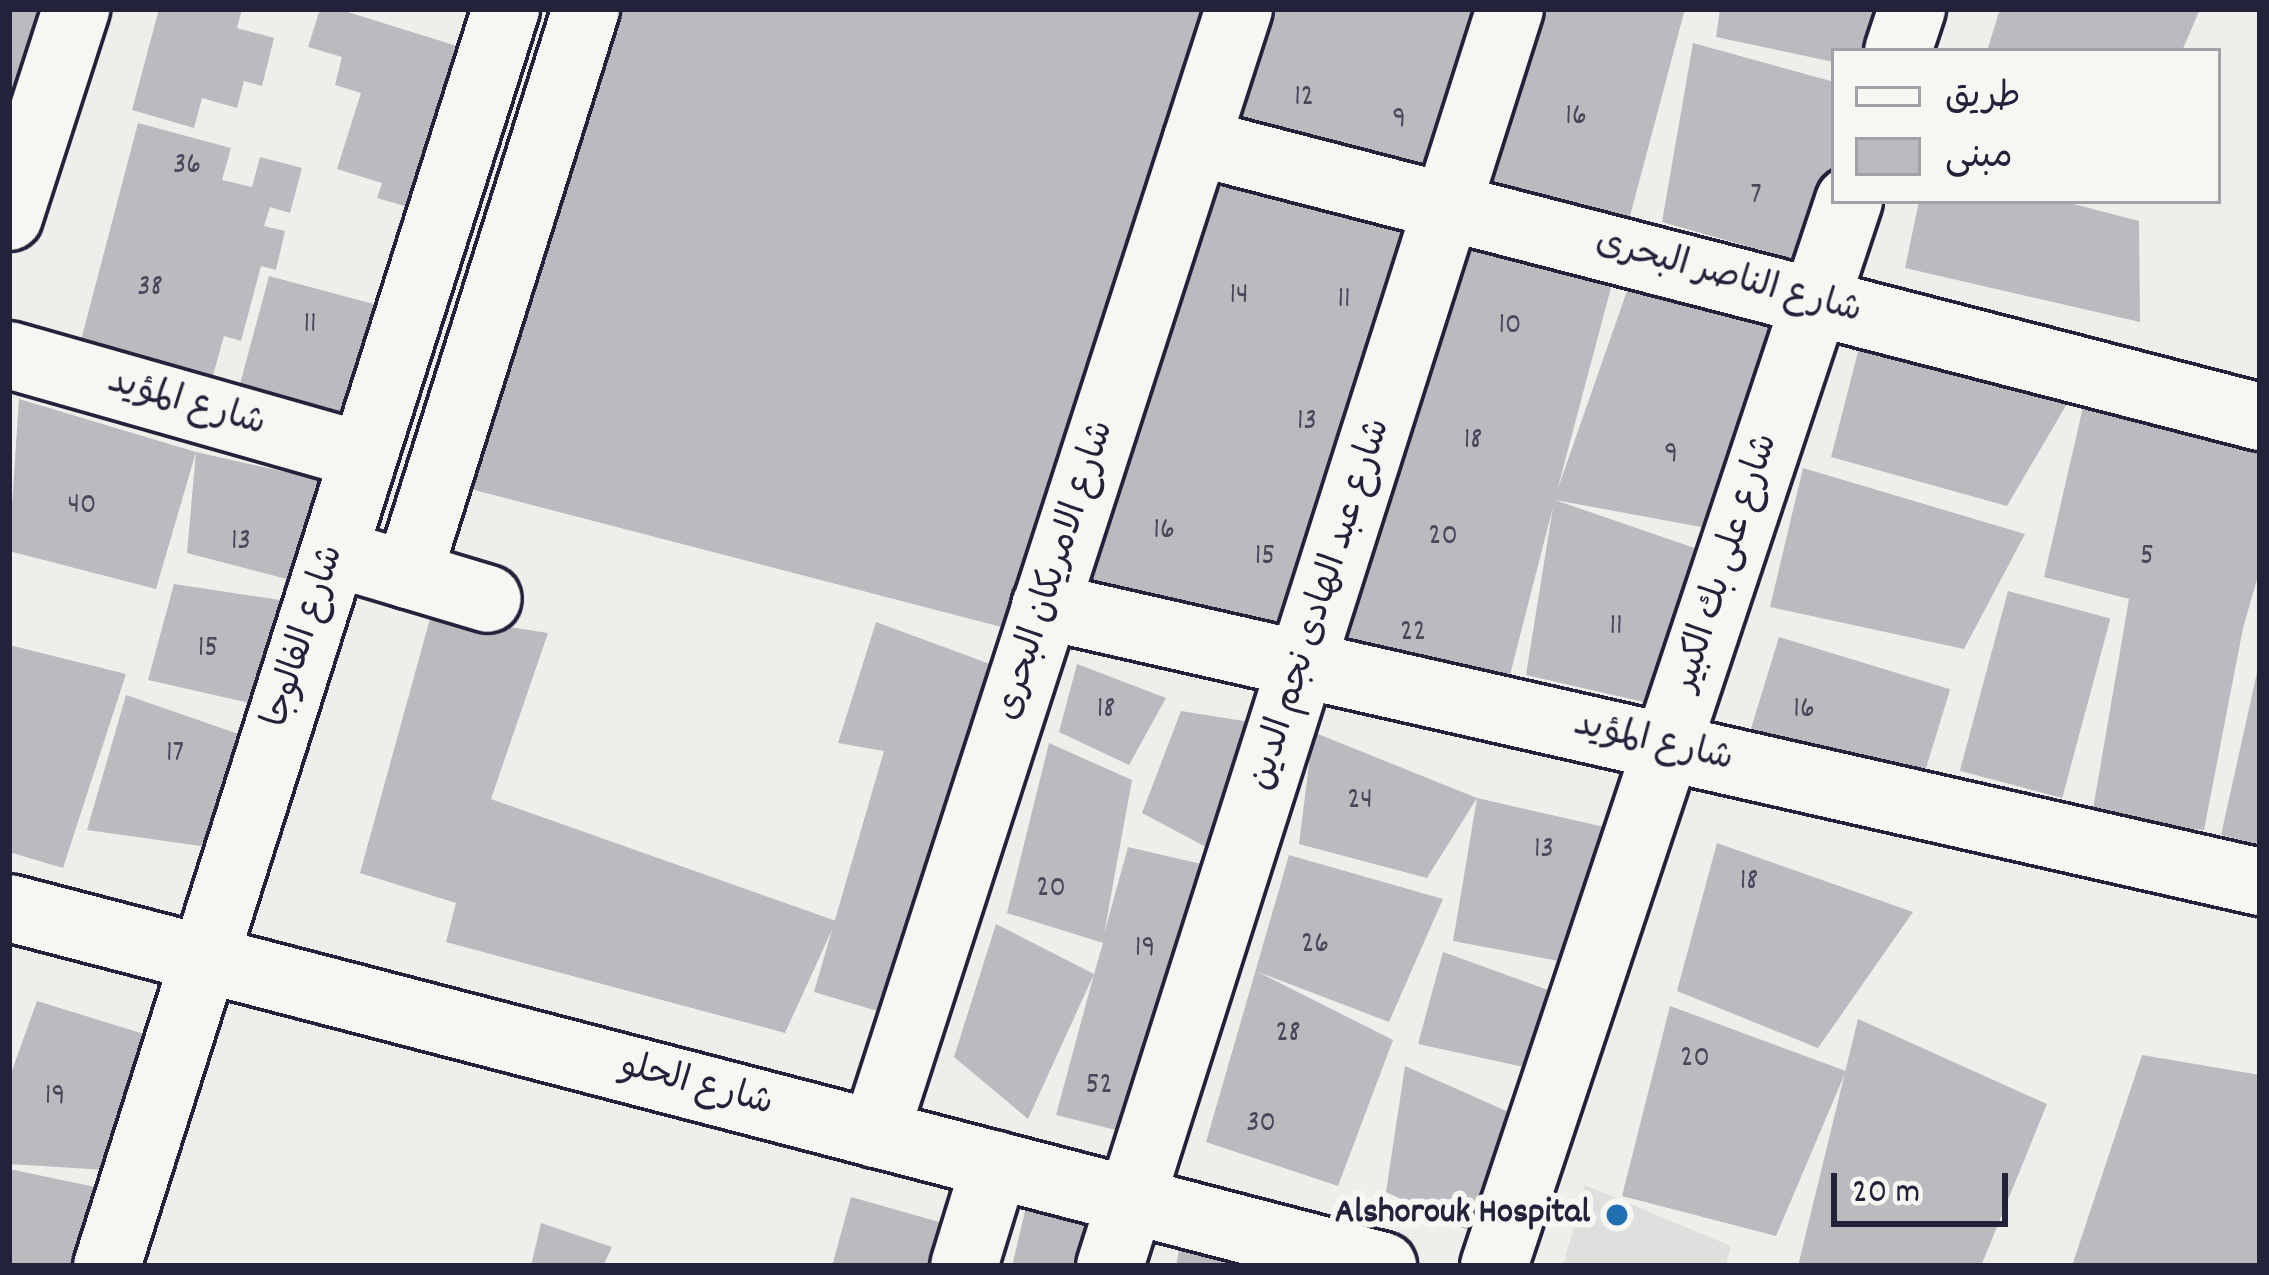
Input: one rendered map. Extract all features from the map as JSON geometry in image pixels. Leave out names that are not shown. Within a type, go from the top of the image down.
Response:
[{"type":"street","points":[[9,217],[76,9]]},
{"type":"street","points":[[407,575],[586,9]]},
{"type":"street","name":"شارع الامريكان البحرى","points":[[874,1134],[1239,9]]},
{"type":"street","name":"شارع عبد الهادى نجم الدين","points":[[1110,1266],[1510,9]]},
{"type":"street","points":[[1899,48],[1912,9]]},
{"type":"street","name":"شارع الفالوجا","points":[[107,1266],[363,456],[495,12]]},
{"type":"street","name":"شارع الناصر البحرى","points":[[1196,142],[2260,417]]},
{"type":"street","name":"شارع على بك الكبير","points":[[1494,1266],[1848,204]]},
{"type":"street","name":"شارع المؤيد","points":[[9,355],[363,456]]},
{"type":"street","points":[[333,552],[488,599]]},
{"type":"street","name":"شارع المؤيد","points":[[1045,606],[2260,882]]},
{"type":"street","name":"شارع الحلو","points":[[9,908],[1384,1266]]},
{"type":"street","points":[[964,1266],[995,1166]]},
{"type":"shaded area","name":"Alshorouk Hospital","points":[[1585,1185],[1731,1246],[1725,1266],[1563,1266]]},
{"type":"building","points":[[9,9],[52,9],[9,129]]},
{"type":"building","points":[[159,9],[242,9],[237,28],[274,38],[262,86],[244,81],[237,108],[202,98],[194,128],[132,110]]},
{"type":"building","points":[[320,9],[338,9],[473,51],[425,212],[377,198],[382,183],[337,169],[361,93],[335,85],[342,57],[308,47]]},
{"type":"building","points":[[593,9],[1211,9],[1013,630],[455,485]]},
{"type":"building","points":[[1242,9],[1685,9],[1557,491],[1628,288],[1787,328],[1723,531],[1555,500],[1712,554],[1661,706],[1526,675],[1553,507],[1501,710],[1061,610]]},
{"type":"building","points":[[1720,9],[1900,9],[1879,48],[1831,48],[1831,61],[1716,37]]},
{"type":"building","points":[[2000,9],[2200,9],[2183,48],[1988,48]]},
{"type":"building","points":[[1693,43],[1831,81],[1831,184],[1803,262],[1662,222]]},
{"type":"building","points":[[138,123],[231,148],[222,180],[252,187],[260,157],[302,168],[290,213],[270,207],[264,226],[285,231],[276,270],[261,266],[241,341],[224,336],[212,379],[80,344]]},
{"type":"building","points":[[1918,204],[2074,204],[2139,221],[2140,322],[1905,268]]},
{"type":"building","points":[[269,276],[380,306],[349,424],[237,394]]},
{"type":"building","points":[[1861,340],[2071,397],[2007,506],[1831,457]]},
{"type":"building","points":[[2086,394],[2260,448],[2260,569],[2243,628],[2204,830],[2091,821],[2129,599],[2044,577]]},
{"type":"building","points":[[19,399],[196,452],[156,589],[9,551]]},
{"type":"building","points":[[196,452],[353,487],[302,583],[187,553]]},
{"type":"building","points":[[1803,468],[2025,534],[1964,649],[1770,607]]},
{"type":"building","points":[[174,584],[293,602],[254,704],[148,680]]},
{"type":"building","points":[[2008,591],[2110,618],[2062,798],[1960,771]]},
{"type":"building","points":[[431,615],[548,633],[491,799],[836,921],[785,1033],[446,942],[456,903],[360,873]]},
{"type":"building","points":[[876,622],[998,667],[894,1016],[814,992],[884,751],[838,743]]},
{"type":"building","points":[[1779,637],[1950,689],[1918,794],[1747,741]]},
{"type":"building","points":[[9,645],[126,674],[63,868],[9,852]]},
{"type":"building","points":[[1077,664],[1166,698],[1129,765],[1059,732]]},
{"type":"building","points":[[2260,668],[2260,845],[2221,835]]},
{"type":"building","points":[[126,695],[253,739],[215,848],[87,830]]},
{"type":"building","points":[[1181,711],[1313,732],[1266,879],[1142,813]]},
{"type":"building","points":[[1313,732],[1477,798],[1427,878],[1299,844]]},
{"type":"building","points":[[1049,743],[1132,780],[1104,934],[1128,847],[1266,879],[1183,1147],[1056,1115],[1103,943],[1007,913]]},
{"type":"building","points":[[1477,798],[1622,831],[1575,964],[1453,941]]},
{"type":"building","points":[[1717,843],[1913,912],[1818,1048],[1677,991]]},
{"type":"building","points":[[1289,855],[1443,899],[1389,1022],[1258,972],[1393,1040],[1338,1186],[1206,1142]]},
{"type":"building","points":[[996,924],[1094,974],[1028,1119],[954,1057]]},
{"type":"building","points":[[1443,952],[1581,1002],[1533,1069],[1418,1044]]},
{"type":"building","points":[[37,1001],[157,1038],[106,1170],[9,1164],[9,1079]]},
{"type":"building","points":[[1670,1006],[1846,1071],[1776,1236],[1622,1196]]},
{"type":"building","points":[[1858,1019],[2047,1104],[1981,1266],[1798,1266]]},
{"type":"building","points":[[2142,1055],[2260,1075],[2260,1266],[2072,1266]]},
{"type":"building","points":[[1405,1066],[1540,1126],[1478,1235],[1386,1192]]},
{"type":"building","points":[[9,1169],[100,1188],[82,1266],[9,1266]]},
{"type":"building","points":[[851,1197],[964,1229],[954,1266],[832,1266]]},
{"type":"building","points":[[1028,1199],[1110,1231],[1099,1266],[1012,1266]]},
{"type":"building","points":[[541,1223],[612,1247],[603,1266],[531,1266]]},
{"type":"building","points":[[1180,1245],[1255,1266],[1176,1266]]},
{"type":"place","name":"Alshorouk Hospital","points":[[1617,1215]]}]
